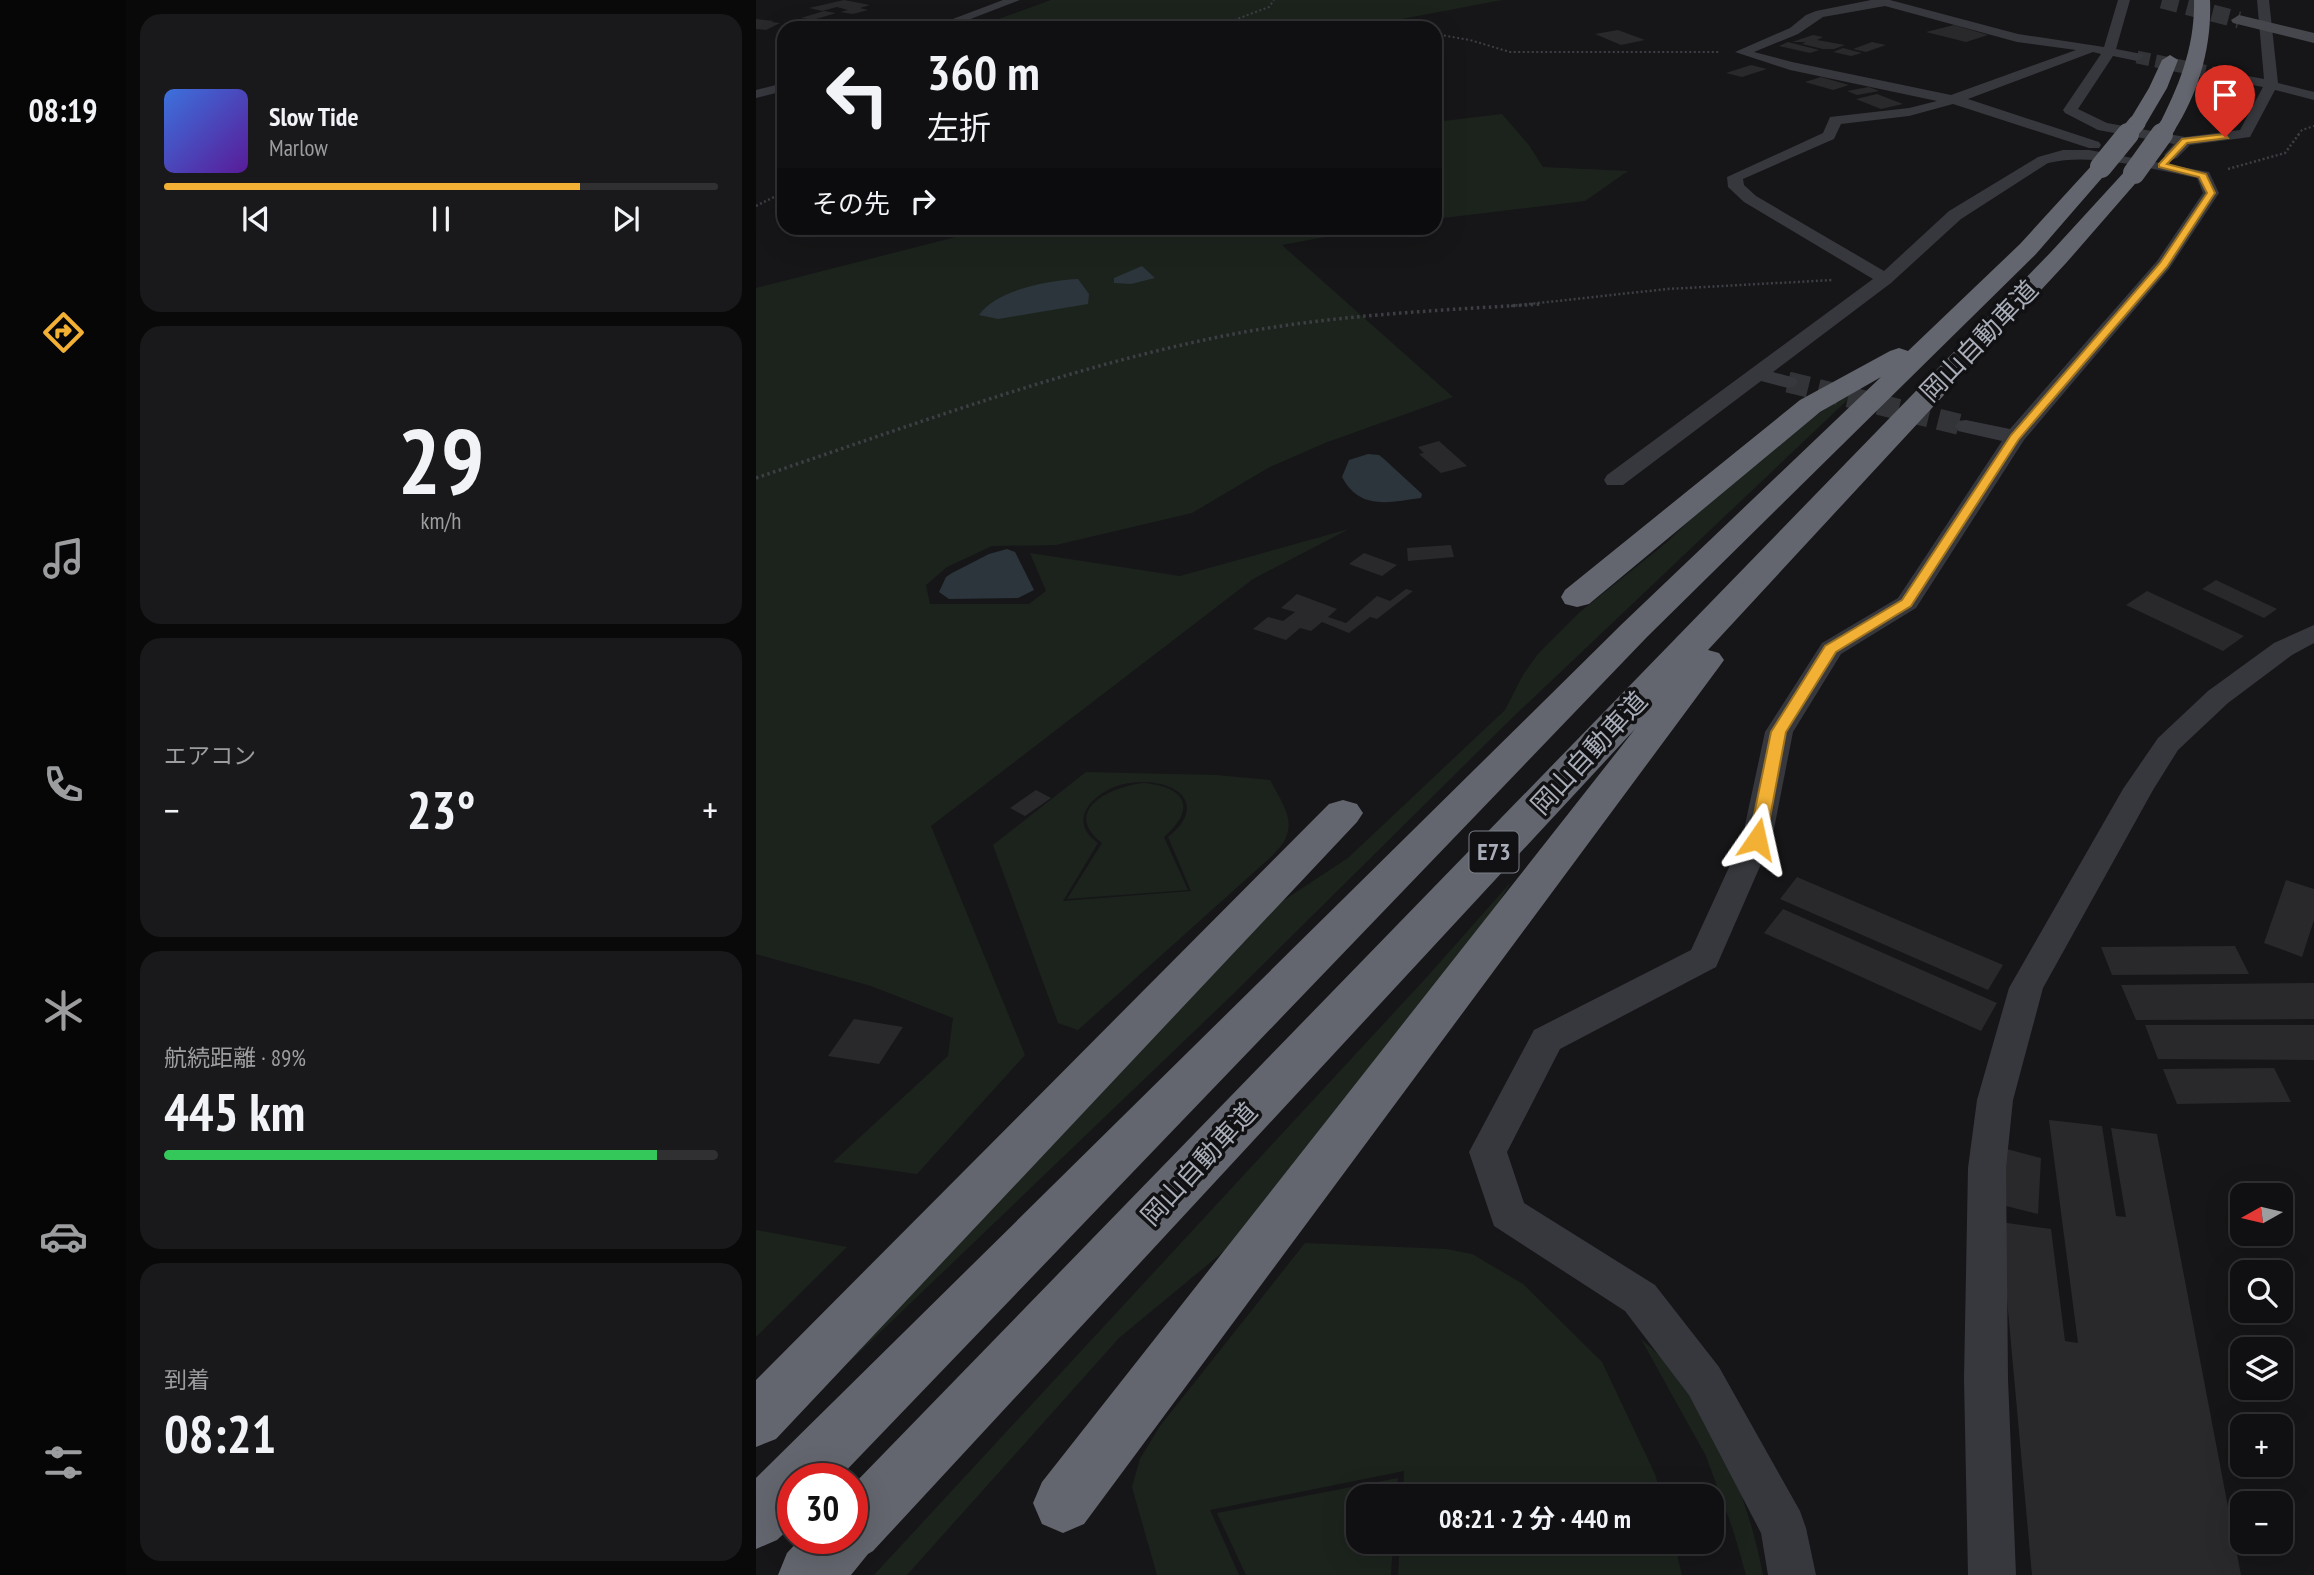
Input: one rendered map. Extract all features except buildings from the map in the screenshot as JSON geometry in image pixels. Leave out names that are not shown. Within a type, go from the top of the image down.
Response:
[{"type":"highway","name":"岡山自動車道","points":[[813,1463],[1635,630],[1946,330],[2116,161],[2167,127],[2186,90],[2200,51],[2204,22],[2202,0]]},
{"type":"highway","name":"岡山自動車道","points":[[868,1513],[2059,257],[2158,88],[2177,39]]},
{"type":"highway","points":[[1577,597],[1810,406],[1946,330]]},
{"type":"highway","points":[[1063,1503],[1644,741],[1860,466]]},
{"type":"highway","points":[[756,1420],[1343,813]]},
{"type":"highway","points":[[756,1519],[777,1499]]},
{"type":"highway","points":[[809,1575],[829,1554]]},
{"type":"main road","points":[[2239,20],[2314,38]]},
{"type":"street","points":[[955,21],[1014,0]]},
{"type":"street","points":[[2124,0],[2109,52],[2070,110],[2103,127],[2185,141]]},
{"type":"street","points":[[1741,52],[1790,66],[1953,100],[2116,161],[2185,141],[2245,134],[2271,85],[2263,0]]},
{"type":"street","points":[[1741,52],[1794,31],[1810,18],[1882,1],[2017,38],[2137,57]]},
{"type":"street","points":[[1885,278],[1750,199],[1737,187],[1735,177],[1829,136],[1835,120],[1909,113],[1953,100],[2092,48]]},
{"type":"street","points":[[2237,78],[2314,96]]},
{"type":"street","points":[[756,94],[777,89]]},
{"type":"street","points":[[2103,127],[2116,161]]},
{"type":"street","points":[[1615,480],[1885,278],[1955,215],[2043,160],[2063,155],[2203,175],[2211,193],[2163,265],[2015,438],[1907,603],[1830,649],[1779,732],[1757,839],[1704,958],[1547,1040],[1488,1152],[1507,1214],[1640,1298],[1704,1381],[1783,1528],[1792,1575]]},
{"type":"street","points":[[1757,374],[1788,382]]},
{"type":"street","points":[[1966,426],[2015,438]]},
{"type":"street","points":[[1992,1575],[1986,1379],[1987,1168],[1995,1100],[2026,988],[2138,789],[2168,744],[2218,697],[2283,649],[2314,633]]},
{"type":"path","points":[[1232,21],[1269,7],[1274,0]]},
{"type":"path","points":[[1442,36],[1510,52],[1741,52]]},
{"type":"path","points":[[2203,175],[2285,153],[2302,130],[2314,126]]},
{"type":"path","points":[[756,206],[777,196]]},
{"type":"path","points":[[756,478],[1068,373],[1198,341],[1363,314],[1544,304],[1667,289],[1885,278]]},
{"type":"shaded area","points":[[1051,0],[1502,0],[1391,21],[993,21]]},
{"type":"shaded area","points":[[1502,114],[1528,144],[1543,167],[1628,171],[1585,201],[1442,218],[1442,121]]},
{"type":"shaded area","points":[[964,235],[1336,235],[1282,245],[1453,397],[1325,443],[1268,468],[1192,513],[1056,545],[992,546],[947,567],[926,585],[930,604],[1029,604],[1046,591],[1030,553],[1180,576],[1349,529],[1253,579],[931,826],[1025,1055],[917,1174],[833,1162],[948,1056],[953,1018],[871,986],[756,954],[756,288]]},
{"type":"shaded area","points":[[1142,266],[1155,278],[1131,284],[1114,283],[1114,278]]},
{"type":"shaded area","points":[[1078,279],[1089,294],[1088,304],[998,319],[979,315],[987,306],[1010,293],[1039,284]]},
{"type":"shaded area","points":[[1861,385],[1510,720],[1232,995],[845,1366],[1272,908],[1348,858],[1505,710],[1523,675],[1538,654],[1580,612],[1666,543],[1713,498],[1796,429]]},
{"type":"shaded area","points":[[1368,454],[1379,455],[1384,459],[1422,494],[1421,498],[1377,502],[1367,500],[1349,488],[1342,477],[1349,460]]},
{"type":"shaded area","points":[[1007,549],[1015,552],[1034,590],[1018,598],[949,599],[939,592],[946,577],[952,573],[989,554]]},
{"type":"shaded area","points":[[1086,772],[1216,775],[1270,780],[1281,800],[1289,827],[1282,845],[1273,855],[1078,1030],[1058,1023],[993,845]],"holes":[[[1138,782],[1160,784],[1180,793],[1185,800],[1185,817],[1168,837],[1191,891],[1063,901],[1098,843],[1089,835],[1083,819],[1090,804],[1118,786]]]},
{"type":"shaded area","points":[[1144,783],[1169,789],[1182,801],[1181,817],[1164,837],[1188,890],[1067,899],[1102,843],[1090,831],[1086,820],[1088,810],[1095,802],[1118,789]]},
{"type":"shaded area","points":[[1511,882],[1499,902],[1229,1247],[1119,1338],[907,1575],[874,1575],[1426,978]]},
{"type":"shaded area","points":[[756,1230],[847,1247],[756,1337]]},
{"type":"shaded area","points":[[1305,1243],[1446,1249],[1472,1254],[1523,1284],[1602,1362],[1658,1484],[1403,1484],[1404,1471],[1210,1510],[1239,1575],[1157,1575],[1132,1487],[1140,1459],[1160,1426]]},
{"type":"shaded area","points":[[1641,1339],[1665,1361],[1686,1387],[1721,1446],[1747,1510],[1763,1575],[1746,1575],[1724,1506],[1724,1484],[1716,1484],[1706,1456]]},
{"type":"shaded area","points":[[1398,1478],[1397,1484],[1367,1484]]},
{"type":"shaded area","points":[[1346,1488],[1346,1554],[1392,1554],[1391,1575],[1246,1575],[1217,1513]]},
{"type":"shaded area","points":[[1399,1554],[1677,1554],[1682,1575],[1398,1575]]},
{"type":"tunnel","points":[[2162,0],[2239,20]]},
{"type":"tunnel","points":[[2137,57],[2237,78]]},
{"type":"tunnel","points":[[1788,382],[1966,426]]},
{"type":"route","points":[[1757,839],[1779,732],[1830,649],[1907,603],[2015,438],[2163,265],[2211,193],[2203,175],[2162,166],[2185,141],[2225,137]]}]
